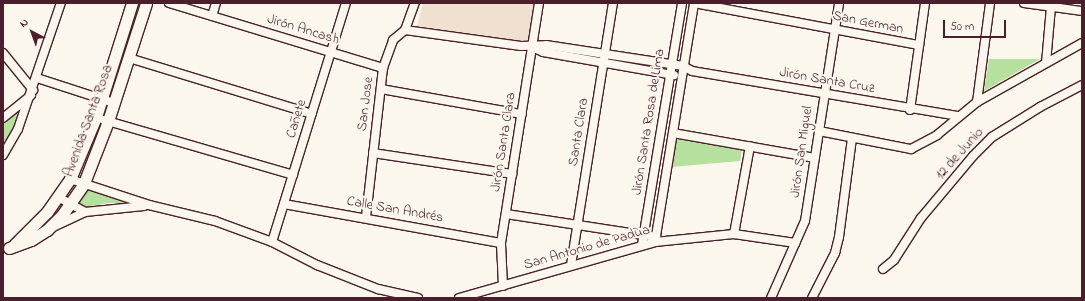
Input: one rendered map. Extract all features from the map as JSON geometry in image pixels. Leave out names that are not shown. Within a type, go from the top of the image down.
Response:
[{"type":"street","points":[[4,150],[18,129],[37,78],[61,3]]},
{"type":"street","name":"Avenida Santa Rosa","points":[[5,248],[31,230],[58,197],[70,179],[96,118],[132,3]]},
{"type":"street","name":"Avenida Santa Rosa","points":[[5,248],[31,240],[47,230],[70,204],[84,183],[108,121],[146,3]]},
{"type":"street","name":"Jirón Ancash","points":[[169,3],[383,68]]},
{"type":"street","points":[[212,16],[216,3]]},
{"type":"street","name":"Cañete","points":[[272,242],[346,3]]},
{"type":"street","name":"San Jose","points":[[366,217],[383,68],[393,40],[405,30],[416,3]]},
{"type":"street","name":"Jirón Santa Clara","points":[[503,286],[501,243],[539,3]]},
{"type":"street","name":"Santa Clara","points":[[571,265],[614,3]]},
{"type":"street","name":"Jirón Santa Rosa de Lima","points":[[642,245],[682,3]]},
{"type":"street","name":"Jirón Santa Rosa de Lima","points":[[656,239],[681,75],[694,3]]},
{"type":"street","name":"San German","points":[[694,3],[919,45]]},
{"type":"street","name":"Jirón San Miguel","points":[[771,298],[805,221],[839,3]]},
{"type":"street","points":[[910,110],[925,3]]},
{"type":"street","points":[[978,102],[990,3]]},
{"type":"street","points":[[1024,3],[1082,11]]},
{"type":"street","points":[[1046,63],[1051,7]]},
{"type":"street","name":"Jirón Santa Cruz","points":[[405,30],[532,47],[543,52],[683,66],[692,72]]},
{"type":"street","points":[[819,131],[911,149],[932,138],[957,116],[978,102],[1082,43]]},
{"type":"street","points":[[3,53],[32,92]]},
{"type":"street","points":[[129,58],[312,114]]},
{"type":"street","name":"Jirón Santa Cruz","points":[[604,58],[670,74],[681,75],[692,72],[824,93],[910,110],[957,116]]},
{"type":"street","points":[[37,78],[114,103]]},
{"type":"street","name":"12 de Junio","points":[[883,269],[894,260],[921,218],[973,156],[992,138],[1040,107],[1082,85]]},
{"type":"street","points":[[381,89],[522,114]]},
{"type":"street","points":[[3,118],[32,92]]},
{"type":"street","points":[[96,118],[293,175]]},
{"type":"street","points":[[673,133],[815,158]]},
{"type":"street","points":[[812,298],[835,253],[839,237],[852,138]]},
{"type":"street","points":[[734,234],[750,146]]},
{"type":"street","points":[[373,153],[512,174]]},
{"type":"street","points":[[70,179],[149,205],[215,221],[272,242],[317,265],[378,289],[418,298]]},
{"type":"street","points":[[58,197],[85,212]]},
{"type":"street","name":"Calle San Andrés","points":[[284,204],[366,217],[501,243]]},
{"type":"street","points":[[47,230],[85,212],[149,205]]},
{"type":"street","points":[[506,214],[643,235],[656,239]]},
{"type":"street","name":"San Antonio de Padua","points":[[459,298],[642,245],[656,239],[734,234],[794,243]]},
{"type":"shaded area","points":[[423,3],[534,3],[529,43],[417,26]]},
{"type":"green space","points":[[989,59],[1040,59],[984,91]]},
{"type":"green space","points":[[23,107],[7,144],[3,139],[3,123]]},
{"type":"green space","points":[[675,139],[742,150],[740,161],[671,167]]},
{"type":"green space","points":[[85,187],[136,203],[108,203],[87,207],[76,202]]}]
